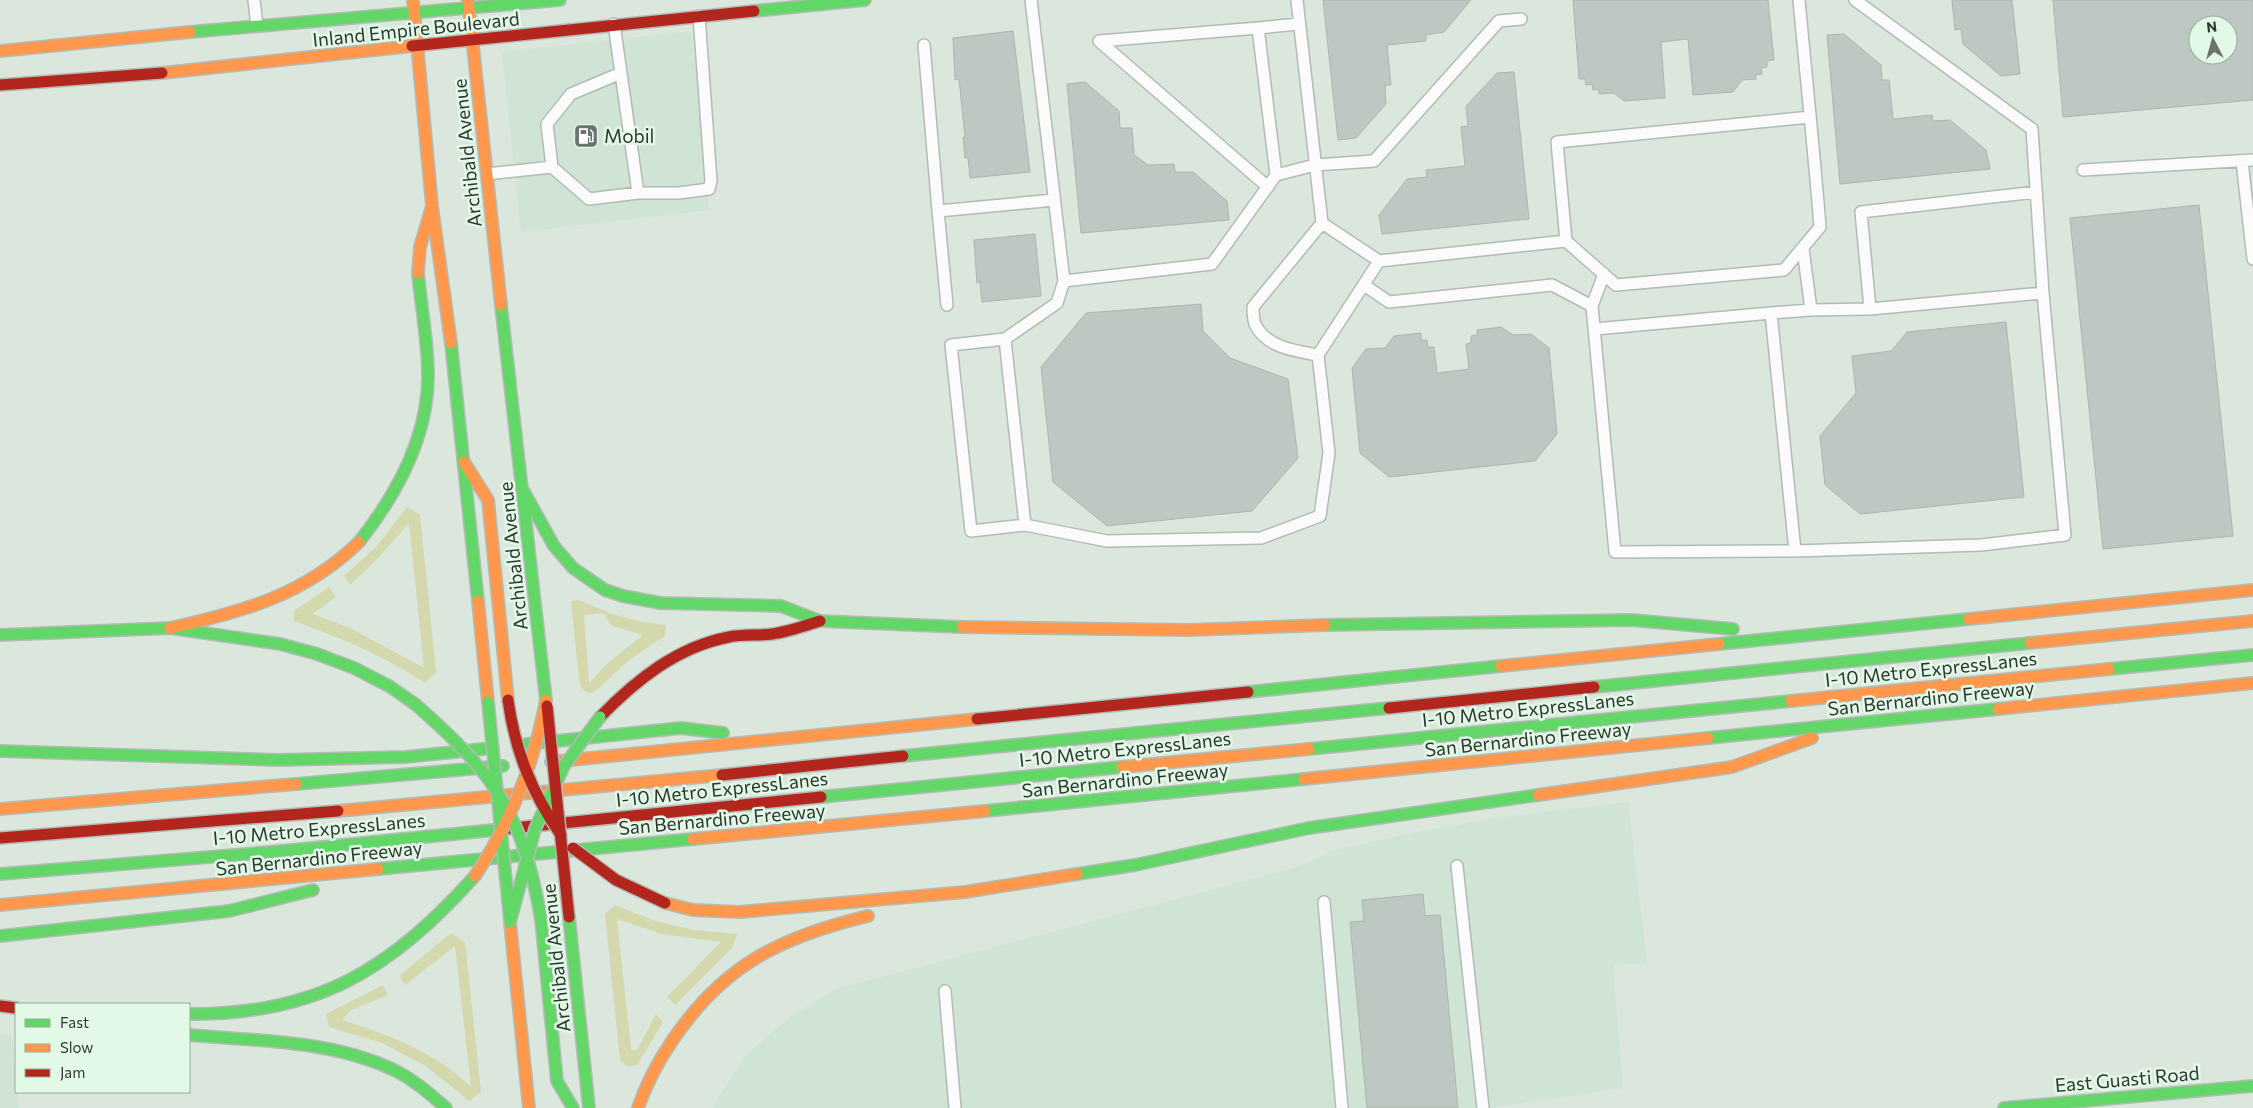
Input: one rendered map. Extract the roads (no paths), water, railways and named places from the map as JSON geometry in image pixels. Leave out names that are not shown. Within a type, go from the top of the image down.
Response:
[{"type":"main road","name":"Archibald Avenue","points":[[413,0],[432,206],[464,462],[529,1108]]},
{"type":"main road","name":"Inland Empire Boulevard","points":[[0,51],[415,12],[468,4],[560,0]]},
{"type":"main road","name":"Inland Empire Boulevard","points":[[0,85],[192,71],[614,24],[865,0]]},
{"type":"main road","name":"Archibald Avenue","points":[[468,4],[556,784],[589,1108]]},
{"type":"main road","points":[[170,628],[247,610],[301,587],[335,565],[368,532],[383,513],[410,458],[422,420],[426,398],[426,349],[418,262],[432,206]]},
{"type":"main road","points":[[464,462],[488,500],[508,700],[518,750],[526,776],[544,809],[561,835],[573,848],[616,880],[665,903],[693,910],[740,912],[965,892],[1135,865],[1309,828],[1732,767],[1849,724]]},
{"type":"main road","points":[[523,490],[554,546],[573,568],[605,590],[623,596],[660,603],[781,606],[820,621],[950,627],[1143,630],[1326,624],[1631,620],[1799,635]]},
{"type":"main road","points":[[0,809],[434,773],[2253,590]]},
{"type":"main road","points":[[510,922],[526,855],[544,809],[564,766],[600,717],[639,679],[658,665],[691,649],[729,637],[778,633],[820,621]]},
{"type":"main road","name":"I-10 Metro ExpressLanes","points":[[0,838],[221,822],[588,788],[2253,621]]},
{"type":"main road","points":[[0,634],[170,628],[280,644],[317,654],[354,668],[380,681],[415,704],[467,752],[498,790],[526,855],[534,878],[541,919],[558,1082],[573,1108]]},
{"type":"main road","name":"I-10 Metro ExpressLanes","points":[[0,874],[283,851],[2253,655]]},
{"type":"main road","name":"San Bernardino Freeway","points":[[0,905],[894,820],[2253,683]]},
{"type":"main road","points":[[190,1014],[206,1015],[250,1010],[289,1002],[323,992],[373,968],[415,936],[475,876],[502,836],[511,817],[541,735],[546,700]]},
{"type":"main road","points":[[0,752],[342,760],[405,757],[681,728],[782,738]]},
{"type":"main road","points":[[0,936],[229,911],[409,866]]},
{"type":"main road","points":[[915,908],[965,892]]},
{"type":"main road","points":[[638,1108],[653,1072],[676,1033],[689,1015],[726,977],[758,954],[778,943],[834,923],[882,913]]},
{"type":"main road","points":[[0,1006],[15,1008]]},
{"type":"main road","points":[[190,1035],[303,1046],[349,1053],[394,1070],[417,1083],[446,1108]]},
{"type":"main road","name":"East Guasti Road","points":[[2004,1108],[2253,1086]]},
{"type":"lane","points":[[254,0],[257,26]]},
{"type":"lane","points":[[1031,0],[1064,281],[1057,302],[1005,339],[951,345],[970,531],[1025,525],[1108,541],[1261,538],[1320,516],[1328,453],[1318,355],[1379,261]]},
{"type":"lane","points":[[1297,0],[1298,24],[1322,223],[1253,307],[1255,325],[1269,342],[1297,351],[1318,355]]},
{"type":"lane","points":[[1799,0],[1810,117],[1820,227],[1784,270],[1616,286],[1566,241],[1557,142],[1810,117]]},
{"type":"lane","points":[[1604,274],[1592,306],[1615,552],[1795,551],[1981,545],[2065,535],[2043,293],[2032,129],[1856,0]]},
{"type":"lane","points":[[621,73],[571,94],[547,124],[552,167],[589,198],[638,192],[680,193],[708,189],[711,181],[699,16]]},
{"type":"lane","points":[[1276,175],[1315,166],[1374,161],[1499,21],[1521,19]]},
{"type":"lane","points":[[614,24],[638,192]]},
{"type":"lane","points":[[1268,187],[1099,41],[1298,24]]},
{"type":"lane","points":[[1064,281],[1212,264],[1276,175],[1258,28]]},
{"type":"lane","points":[[924,45],[947,305]]},
{"type":"lane","points":[[2083,170],[2248,160],[2253,259]]},
{"type":"lane","points":[[487,174],[552,167]]},
{"type":"lane","points":[[1870,309],[1861,212],[2036,192]]},
{"type":"lane","points":[[938,211],[1054,200]]},
{"type":"lane","points":[[1322,223],[1379,261],[1566,241]]},
{"type":"lane","points":[[1803,249],[1811,310]]},
{"type":"lane","points":[[1364,285],[1389,302],[1552,285],[1592,306]]},
{"type":"lane","points":[[1595,329],[1811,310],[1870,309],[2043,293]]},
{"type":"lane","points":[[1771,313],[1795,551]]},
{"type":"lane","points":[[1005,339],[1025,525]]},
{"type":"lane","points":[[1457,866],[1483,1108]]},
{"type":"lane","points":[[1324,902],[1342,1108]]},
{"type":"lane","points":[[945,991],[955,1108]]},
{"type":"place","name":"Mobil","points":[[586,136]]}]
